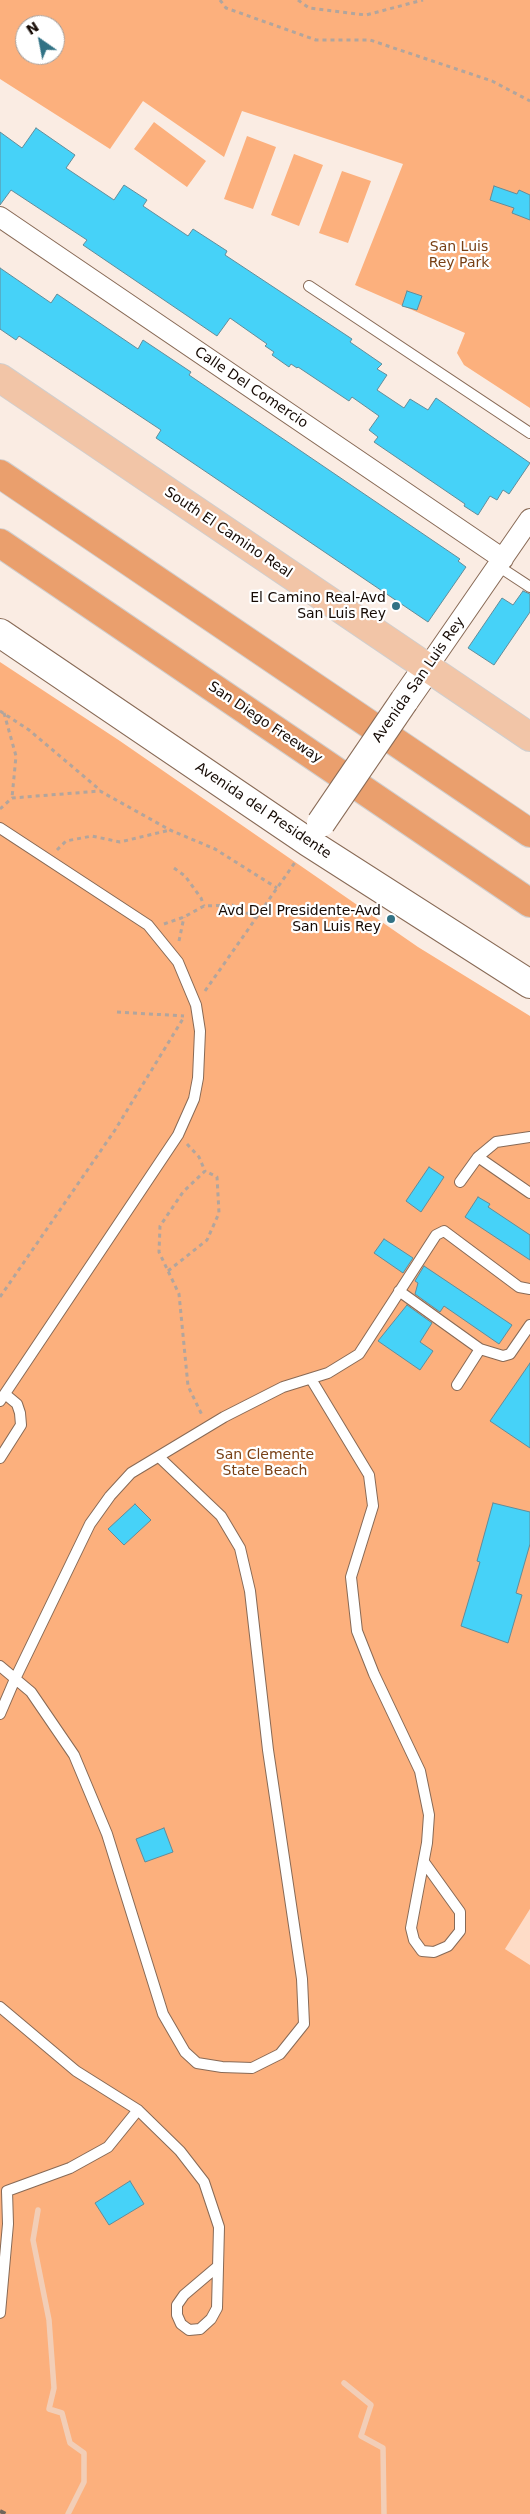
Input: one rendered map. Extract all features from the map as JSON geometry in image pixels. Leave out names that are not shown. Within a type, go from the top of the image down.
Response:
[{"type":"highway","points":[[0,474],[530,832]]},
{"type":"highway","name":"San Diego Freeway","points":[[0,543],[530,903]]},
{"type":"main road","name":"South El Camino Real","points":[[0,378],[530,738]]},
{"type":"street","name":"Calle Del Comercio","points":[[0,216],[501,562]]},
{"type":"street","name":"Avenida San Luis Rey","points":[[309,841],[530,519]]},
{"type":"street","name":"Avenida del Presidente","points":[[0,633],[309,841],[530,984]]},
{"type":"lane","points":[[310,286],[530,433]]},
{"type":"lane","points":[[501,562],[530,587]]},
{"type":"lane","points":[[0,828],[150,928],[178,962],[196,1005],[200,1031],[198,1078],[194,1099],[178,1135],[2,1397],[17,1404],[21,1425],[0,1458]]},
{"type":"lane","points":[[460,1182],[478,1156],[496,1142],[530,1137]]},
{"type":"lane","points":[[478,1156],[530,1193]]},
{"type":"lane","points":[[0,1714],[15,1678],[90,1524],[110,1496],[132,1473],[208,1427],[284,1387],[328,1373],[359,1354],[436,1234],[444,1231],[519,1286],[530,1290]]},
{"type":"lane","points":[[400,1291],[480,1349],[504,1356],[510,1354],[530,1324]]},
{"type":"lane","points":[[457,1385],[480,1349]]},
{"type":"lane","points":[[310,1378],[369,1475],[373,1506],[351,1577],[357,1631],[374,1674],[420,1771],[429,1816],[424,1862],[411,1928],[414,1940],[422,1951],[434,1952],[448,1946],[460,1930],[460,1912],[424,1862]]},
{"type":"lane","points":[[0,1666],[31,1692],[74,1755],[106,1834],[163,2014],[185,2052],[198,2063],[222,2067],[252,2068],[280,2054],[304,2024],[302,1979],[268,1750],[250,1591],[240,1548],[221,1516],[159,1457]]},
{"type":"lane","points":[[0,2007],[76,2071],[138,2110],[180,2151],[204,2182],[219,2227],[217,2267],[218,2308],[211,2319],[200,2329],[189,2330],[181,2324],[177,2315],[177,2305],[184,2295],[217,2267]]},
{"type":"lane","points":[[0,2313],[8,2224],[7,2191],[70,2168],[108,2148],[138,2110]]},
{"type":"path","points":[[220,0],[226,8],[316,40],[370,40],[492,81],[530,100]]},
{"type":"path","points":[[298,0],[309,8],[366,15],[423,0]]},
{"type":"path","points":[[2,712],[29,730],[100,791],[170,830],[215,849],[277,888]]},
{"type":"path","points":[[2,712],[16,756],[12,798]]},
{"type":"path","points":[[0,809],[12,798],[100,791]]},
{"type":"path","points":[[47,859],[66,842],[92,836],[120,842],[170,830]]},
{"type":"path","points":[[0,1296],[115,1130],[185,1016],[196,1005],[309,841]]},
{"type":"path","points":[[174,868],[185,876],[201,898],[204,906]]},
{"type":"path","points":[[150,928],[184,917],[204,906],[232,905],[256,918]]},
{"type":"path","points":[[174,957],[184,917]]},
{"type":"path","points":[[117,1012],[185,1016]]},
{"type":"path","points":[[168,1271],[207,1240],[219,1213],[217,1177],[205,1171],[200,1157],[178,1135]]},
{"type":"path","points":[[205,1171],[183,1192],[160,1226],[159,1252],[179,1294],[188,1386],[208,1427]]},
{"type":"shaded area","points":[[530,1909],[530,1965],[505,1949]]},
{"type":"green space","name":"San Luis Rey Park","points":[[0,0],[530,0],[530,408],[464,365],[457,353],[465,333],[355,285],[403,164],[242,111],[224,157],[143,101],[110,149],[0,79]]},
{"type":"green space","points":[[154,122],[206,161],[187,187],[134,149]]},
{"type":"green space","points":[[247,136],[276,147],[253,209],[224,199]]},
{"type":"green space","points":[[294,154],[323,165],[299,226],[271,215]]},
{"type":"green space","points":[[342,171],[371,181],[348,243],[319,233]]},
{"type":"green space","name":"San Clemente State Beach","points":[[0,662],[120,741],[418,947],[530,1016],[530,1909],[505,1949],[530,1965],[530,2514],[0,2514]]},
{"type":"building","points":[[36,128],[75,155],[66,168],[114,200],[124,185],[147,200],[143,206],[188,236],[193,229],[227,251],[225,255],[352,339],[350,342],[382,364],[377,369],[387,375],[377,390],[404,408],[410,399],[428,410],[436,398],[530,463],[509,494],[503,490],[497,500],[490,496],[478,515],[464,506],[465,504],[374,442],[378,437],[369,430],[379,416],[352,397],[349,401],[298,367],[291,364],[289,367],[272,355],[274,352],[265,346],[267,344],[230,318],[217,336],[83,245],[87,240],[11,190],[0,205],[0,132],[22,148]]},
{"type":"building","points":[[494,186],[517,194],[519,190],[530,195],[530,220],[512,213],[514,208],[490,200]]},
{"type":"building","points":[[0,268],[51,303],[57,294],[138,349],[143,340],[191,372],[189,375],[460,559],[458,561],[466,567],[428,622],[156,438],[161,430],[19,336],[16,340],[0,329]]},
{"type":"building","points":[[407,291],[422,296],[417,310],[402,306]]},
{"type":"building","points":[[523,591],[530,594],[530,612],[494,665],[468,648],[502,598],[513,605]]},
{"type":"building","points":[[429,1167],[444,1177],[421,1212],[406,1201]]},
{"type":"building","points":[[478,1197],[490,1204],[488,1207],[530,1235],[530,1260],[465,1217]]},
{"type":"building","points":[[384,1239],[413,1258],[403,1273],[374,1253]]},
{"type":"building","points":[[424,1266],[512,1325],[499,1344],[444,1306],[440,1312],[415,1294],[418,1283],[415,1281]]},
{"type":"building","points":[[407,1305],[432,1323],[420,1342],[433,1351],[420,1370],[378,1341]]},
{"type":"building","points":[[530,1363],[530,1448],[490,1421]]},
{"type":"building","points":[[493,1503],[530,1512],[530,1544],[516,1593],[522,1595],[508,1643],[461,1626],[480,1562],[477,1561]]},
{"type":"building","points":[[135,1504],[151,1520],[124,1545],[108,1529]]},
{"type":"building","points":[[164,1828],[173,1852],[145,1862],[136,1839]]},
{"type":"building","points":[[130,2181],[144,2204],[109,2225],[95,2203]]},
{"type":"waterway","points":[[38,2210],[33,2240],[49,2320],[54,2388],[49,2409],[62,2413],[70,2443],[84,2453],[84,2482],[68,2514]]},
{"type":"waterway","points":[[344,2383],[371,2405],[361,2436],[383,2448],[384,2514]]},
{"type":"railway","points":[[0,2511],[6,2514]]},
{"type":"place","name":"El Camino Real-Avd San Luis Rey","points":[[396,606]]},
{"type":"place","name":"Avd Del Presidente-Avd San Luis Rey","points":[[391,919]]}]
